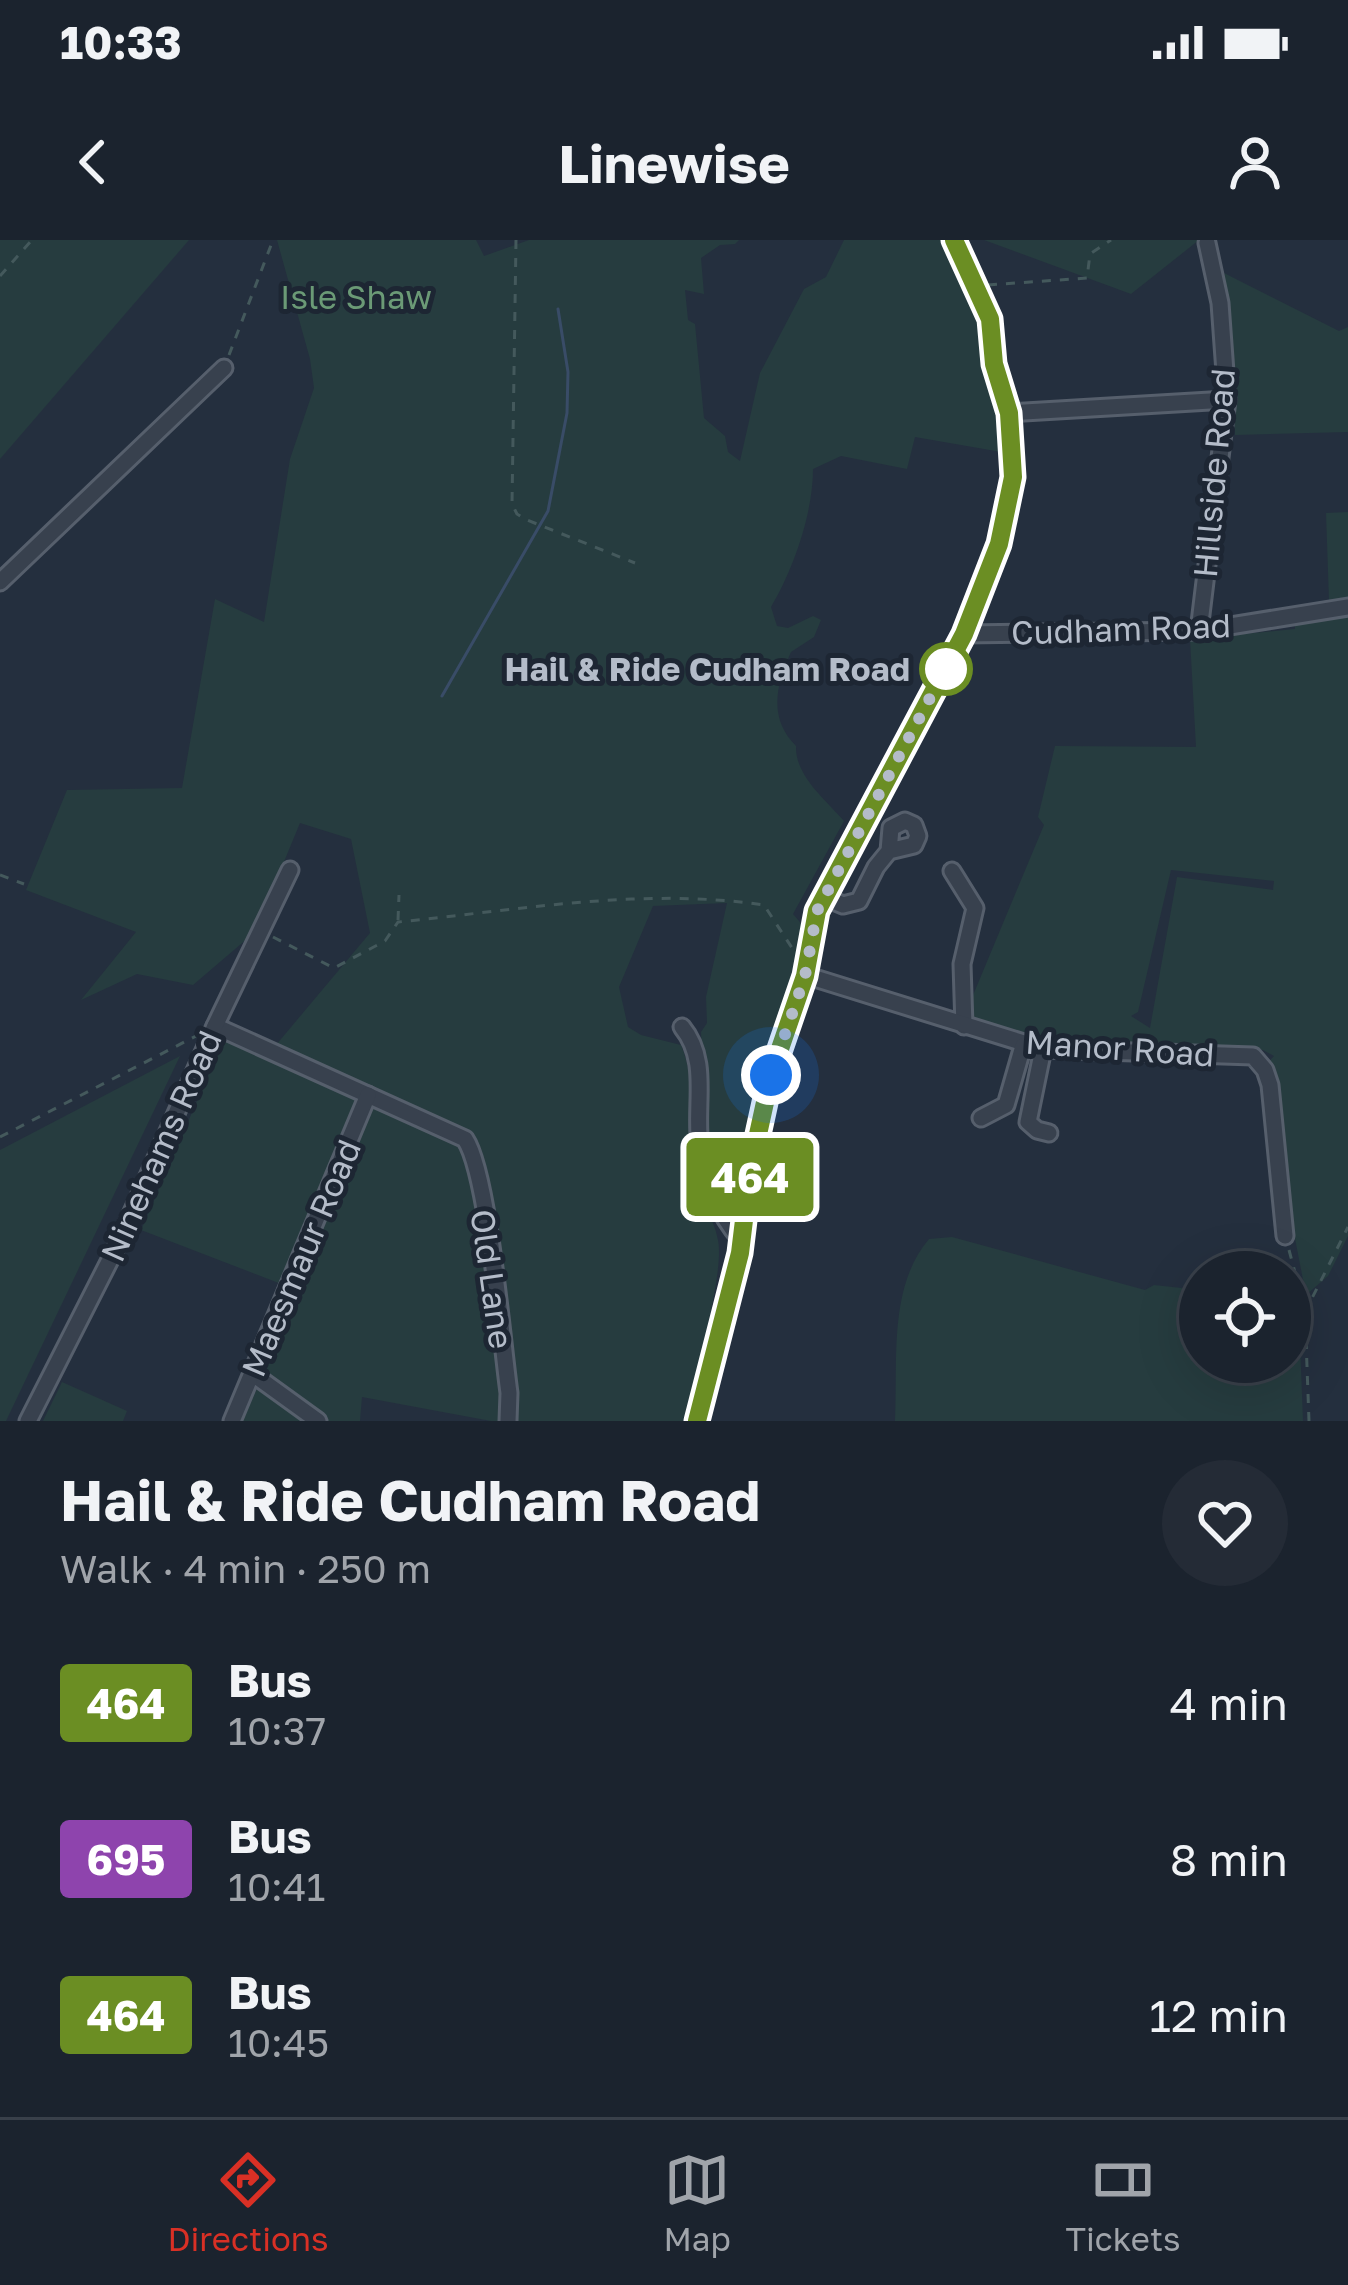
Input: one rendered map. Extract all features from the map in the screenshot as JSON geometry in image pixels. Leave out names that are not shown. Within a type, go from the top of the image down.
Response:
[{"type":"street","points":[[697,1421],[741,1240],[771,1075],[805,976],[817,911],[964,634],[999,544],[1013,477],[1009,413],[994,364],[990,319],[954,240]]},
{"type":"street","name":"Hillside Road","points":[[1199,631],[1227,400],[1220,304],[1208,244]]},
{"type":"street","points":[[0,582],[224,368]]},
{"type":"street","points":[[1009,413],[1227,400]]},
{"type":"street","name":"Cudham Road","points":[[964,634],[1199,631],[1348,607]]},
{"type":"street","points":[[824,897],[843,905],[859,901],[889,850]]},
{"type":"street","name":"Ninehams Road","points":[[28,1421],[116,1247],[290,870]]},
{"type":"street","points":[[952,871],[975,908],[962,964],[964,1026]]},
{"type":"street","name":"Manor Road","points":[[805,976],[1023,1046],[1252,1056],[1265,1070],[1270,1085],[1285,1236]]},
{"type":"street","points":[[215,1026],[368,1095]]},
{"type":"street","points":[[682,1027],[695,1043],[699,1065],[700,1144],[710,1187],[725,1221],[741,1240]]},
{"type":"street","points":[[981,1118],[1006,1105],[1023,1046]]},
{"type":"street","points":[[1042,1049],[1028,1122],[1049,1133]]},
{"type":"street","name":"Old Lane","points":[[368,1095],[465,1139],[473,1151],[509,1393],[508,1421]]},
{"type":"street","name":"Maesmaur Road","points":[[232,1421],[368,1095]]},
{"type":"street","points":[[254,1374],[318,1421]]},
{"type":"path","points":[[0,276],[32,240]]},
{"type":"path","points":[[224,368],[273,240]]},
{"type":"path","points":[[516,240],[512,504],[527,520],[635,563]]},
{"type":"path","points":[[975,286],[1088,278],[1090,254],[1111,240]]},
{"type":"path","points":[[0,875],[25,884]]},
{"type":"path","points":[[261,930],[334,968],[385,941],[398,922],[399,895]]},
{"type":"path","points":[[398,922],[559,901],[702,896],[764,905],[796,954],[809,956]]},
{"type":"path","points":[[0,1137],[215,1026]]},
{"type":"path","points":[[1311,1300],[1348,1227]]},
{"type":"path","points":[[1285,1236],[1289,1251]]},
{"type":"path","points":[[1308,1383],[1309,1421]]},
{"type":"green space","name":"Isle Shaw","points":[[0,240],[189,240],[0,459]]},
{"type":"green space","points":[[277,240],[476,240],[484,256],[529,240],[739,240],[720,245],[701,258],[704,294],[685,290],[688,320],[695,324],[704,418],[725,436],[728,452],[740,461],[760,373],[804,289],[826,277],[844,240],[945,240],[984,327],[1007,453],[915,437],[907,469],[841,456],[813,469],[800,541],[771,607],[777,626],[788,628],[813,616],[821,620],[814,637],[791,652],[779,689],[778,713],[806,777],[844,821],[793,914],[805,928],[805,943],[753,1124],[735,1226],[711,1175],[701,1032],[707,1023],[706,997],[727,903],[653,906],[619,987],[628,1027],[681,1045],[691,1092],[693,1173],[718,1240],[713,1302],[683,1421],[491,1421],[362,1397],[360,1421],[242,1421],[302,1292],[141,1230],[210,1071],[216,1025],[276,1045],[370,933],[351,839],[300,823],[255,932],[193,985],[137,974],[81,1000],[136,932],[26,890],[67,790],[182,788],[215,599],[264,622],[290,459],[314,388]]},
{"type":"green space","points":[[984,240],[1199,240],[1131,294]]},
{"type":"green space","points":[[1224,273],[1339,331],[1348,327],[1348,432],[1235,435]]},
{"type":"green space","points":[[1348,512],[1348,598],[1329,601],[1326,513]]},
{"type":"green space","points":[[1348,614],[1348,1236],[1328,1276],[1311,1291],[1311,1251],[1297,1251],[1262,1069],[1274,1056],[1263,1050],[1148,1043],[1038,1042],[971,1022],[971,1000],[1044,825],[1038,817],[1055,746],[1196,747],[1190,639],[1295,629],[1295,622]],"holes":[[[1171,870],[1274,881],[1273,890],[1177,877],[1150,1028],[1131,1016],[1138,1012]]]},
{"type":"green space","points":[[180,1056],[6,1421],[0,1421],[0,1150]]},
{"type":"green space","points":[[952,1237],[1145,1290],[1154,1285],[1179,1288],[1179,1383],[1302,1383],[1303,1421],[895,1421],[901,1302],[916,1258],[929,1239]]},
{"type":"green space","points":[[62,1382],[127,1411],[123,1421],[43,1421]]},
{"type":"waterway","points":[[442,696],[548,511],[567,413],[568,372],[558,309]]},
{"type":"bus line","name":"464","points":[[697,1421],[740,1253],[750,1171],[771,1075],[805,976],[817,911],[964,634],[999,544],[1013,477],[1009,413],[994,364],[990,319],[954,240]]},
{"type":"place","name":"Hail & Ride Cudham Road","points":[[946,669]]},
{"type":"route","points":[[771,1075],[805,976],[817,911],[948,664],[946,669]]}]
